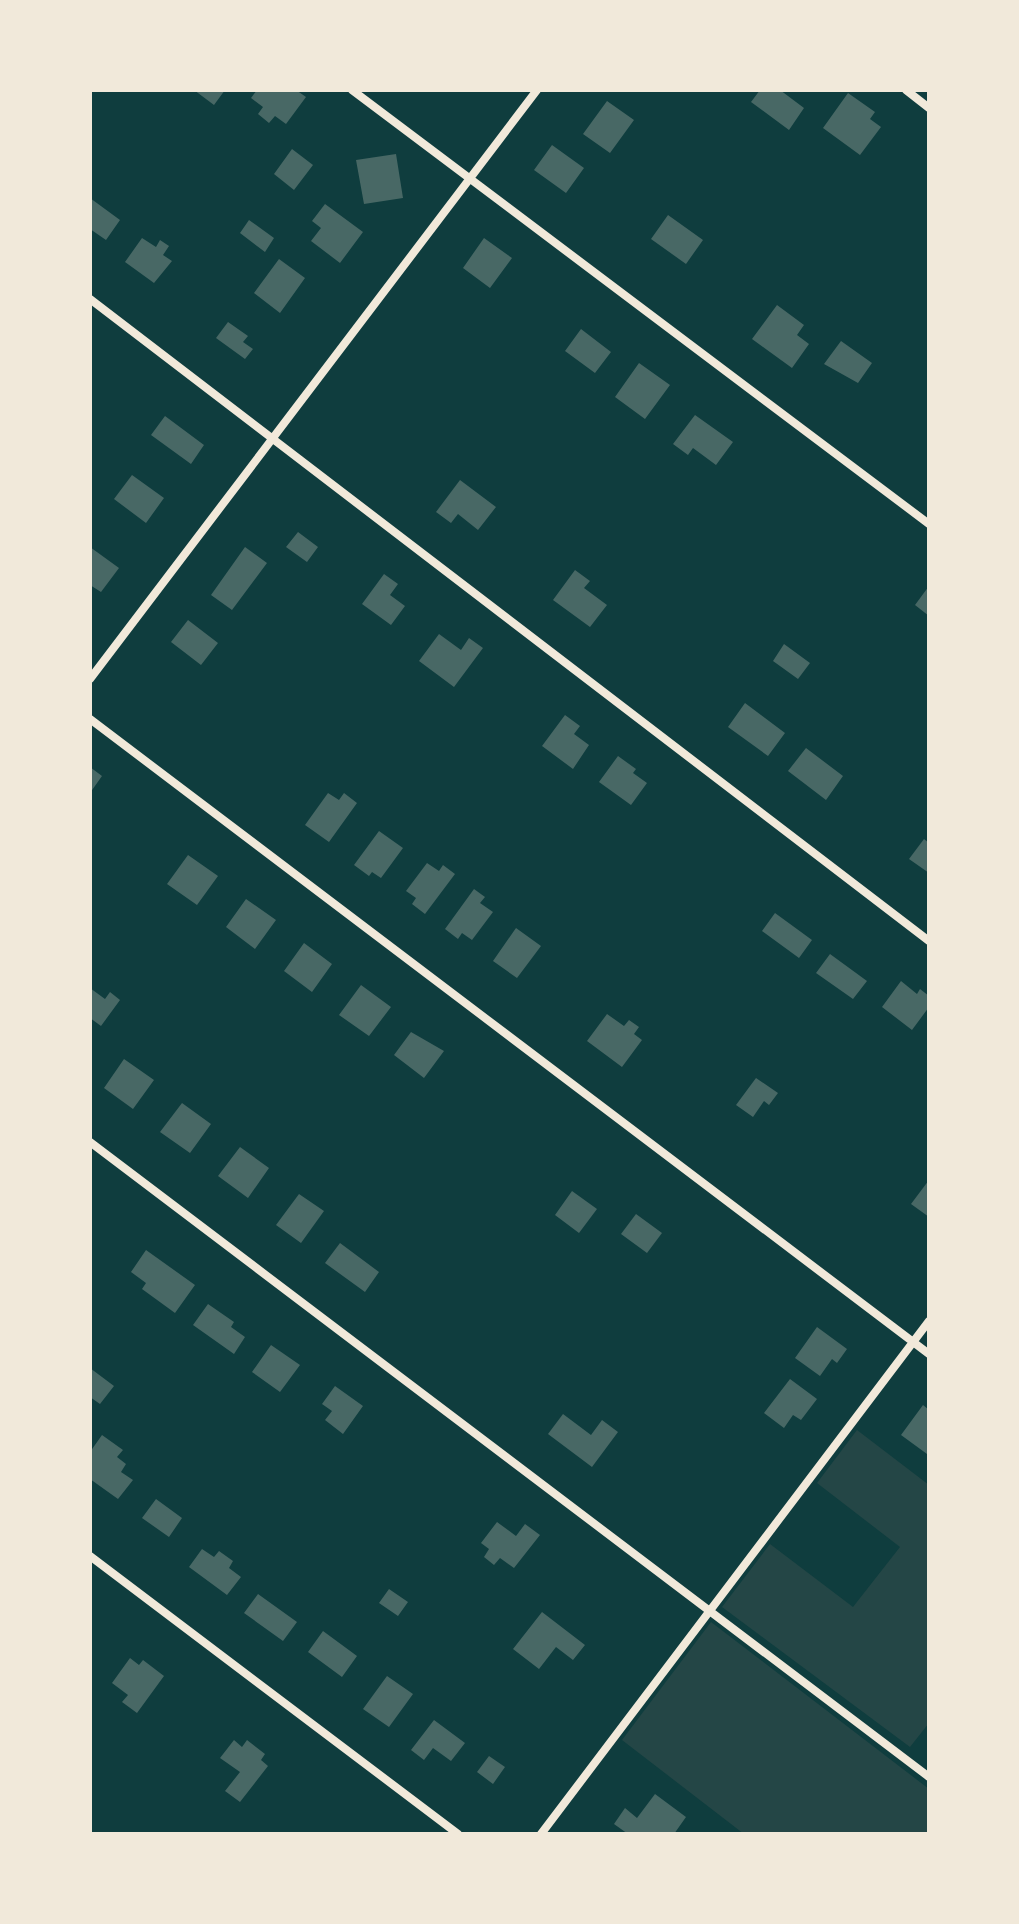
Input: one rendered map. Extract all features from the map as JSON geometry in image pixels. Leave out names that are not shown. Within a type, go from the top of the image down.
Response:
[{"type":"street","points":[[352,90],[929,524]]},
{"type":"street","points":[[90,679],[537,90]]},
{"type":"street","points":[[906,90],[929,108]]},
{"type":"street","points":[[90,299],[929,941]]},
{"type":"street","points":[[90,719],[929,1354]]},
{"type":"street","points":[[90,1142],[929,1777]]},
{"type":"street","points":[[541,1834],[929,1321]]},
{"type":"street","points":[[90,1556],[458,1834]]},
{"type":"shaded area","points":[[857,1430],[929,1485],[929,1723],[910,1747],[722,1607],[770,1544],[853,1607],[900,1547],[817,1483]]},
{"type":"shaded area","points":[[711,1622],[929,1789],[929,1834],[744,1834],[622,1740]]},
{"type":"building","points":[[194,90],[225,90],[214,105]]},
{"type":"building","points":[[257,90],[296,90],[306,97],[286,124],[275,116],[269,123],[258,114],[263,107],[251,98]]},
{"type":"building","points":[[760,90],[780,90],[804,108],[789,130],[751,102]]},
{"type":"building","points":[[848,93],[875,112],[870,119],[881,127],[860,155],[823,128]]},
{"type":"building","points":[[607,101],[634,120],[610,153],[583,134]]},
{"type":"building","points":[[552,145],[584,168],[566,193],[534,170]]},
{"type":"building","points":[[292,149],[313,165],[294,190],[274,174]]},
{"type":"building","points":[[396,154],[403,198],[364,204],[356,160]]},
{"type":"building","points":[[90,198],[120,220],[106,240],[90,229]]},
{"type":"building","points":[[325,204],[363,232],[340,263],[311,241],[321,228],[312,221]]},
{"type":"building","points":[[668,215],[703,240],[686,264],[651,239]]},
{"type":"building","points":[[249,220],[274,238],[265,252],[240,233]]},
{"type":"building","points":[[142,238],[156,247],[160,240],[169,246],[163,255],[172,261],[154,283],[125,262]]},
{"type":"building","points":[[484,238],[512,258],[490,288],[463,268]]},
{"type":"building","points":[[279,259],[305,278],[280,313],[254,293]]},
{"type":"building","points":[[777,305],[804,325],[797,335],[809,344],[792,368],[752,339]]},
{"type":"building","points":[[228,322],[248,336],[243,342],[253,349],[245,359],[216,338]]},
{"type":"building","points":[[581,329],[611,352],[595,373],[565,351]]},
{"type":"building","points":[[841,341],[872,363],[858,383],[824,364]]},
{"type":"building","points":[[639,363],[670,385],[645,419],[615,397]]},
{"type":"building","points":[[695,415],[733,442],[716,465],[693,448],[688,455],[673,444]]},
{"type":"building","points":[[165,416],[204,445],[191,464],[151,435]]},
{"type":"building","points":[[132,475],[164,498],[146,523],[114,499]]},
{"type":"building","points":[[460,480],[496,507],[478,530],[458,514],[451,523],[436,512]]},
{"type":"building","points":[[298,532],[318,547],[307,562],[286,547]]},
{"type":"building","points":[[90,547],[119,568],[101,592],[90,585]]},
{"type":"building","points":[[245,547],[267,563],[232,610],[211,595]]},
{"type":"building","points":[[575,570],[590,581],[584,588],[607,605],[590,627],[553,600]]},
{"type":"building","points":[[384,574],[398,584],[390,595],[405,606],[391,625],[362,604]]},
{"type":"building","points":[[929,586],[929,616],[915,605]]},
{"type":"building","points":[[188,620],[218,643],[201,665],[171,642]]},
{"type":"building","points":[[439,634],[461,650],[469,638],[483,648],[454,687],[419,661]]},
{"type":"building","points":[[784,644],[810,663],[798,679],[773,661]]},
{"type":"building","points":[[745,703],[785,733],[768,756],[728,727]]},
{"type":"building","points":[[565,715],[580,726],[574,734],[589,745],[573,769],[542,746]]},
{"type":"building","points":[[806,748],[843,776],[826,800],[788,771]]},
{"type":"building","points":[[618,756],[636,769],[633,773],[647,783],[631,805],[599,782]]},
{"type":"building","points":[[90,767],[102,776],[90,793]]},
{"type":"building","points":[[328,793],[339,800],[344,793],[357,803],[329,842],[305,825]]},
{"type":"building","points":[[379,831],[403,848],[381,878],[372,872],[369,876],[354,865]]},
{"type":"building","points":[[924,839],[929,843],[929,873],[909,859]]},
{"type":"building","points":[[188,855],[218,876],[197,905],[167,884]]},
{"type":"building","points":[[427,863],[439,871],[443,865],[455,874],[425,914],[412,904],[416,898],[406,891]]},
{"type":"building","points":[[474,889],[485,897],[480,903],[493,912],[472,940],[462,933],[458,939],[445,929]]},
{"type":"building","points":[[246,899],[276,920],[255,949],[226,927]]},
{"type":"building","points":[[775,913],[812,940],[799,958],[762,931]]},
{"type":"building","points":[[516,928],[541,946],[517,978],[493,961]]},
{"type":"building","points":[[304,943],[332,964],[312,992],[284,971]]},
{"type":"building","points":[[830,954],[867,981],[853,999],[816,973]]},
{"type":"building","points":[[901,981],[917,994],[920,989],[929,996],[929,1007],[912,1030],[882,1007]]},
{"type":"building","points":[[361,985],[391,1007],[369,1036],[339,1015]]},
{"type":"building","points":[[90,988],[105,999],[110,992],[120,1000],[101,1026],[90,1018]]},
{"type":"building","points":[[607,1014],[624,1026],[629,1020],[639,1027],[634,1034],[642,1040],[622,1067],[587,1041]]},
{"type":"building","points":[[411,1032],[444,1051],[424,1078],[394,1055]]},
{"type":"building","points":[[124,1059],[154,1080],[133,1109],[104,1088]]},
{"type":"building","points":[[756,1078],[778,1093],[769,1105],[764,1101],[753,1117],[736,1105]]},
{"type":"building","points":[[182,1103],[211,1124],[190,1153],[160,1132]]},
{"type":"building","points":[[240,1147],[269,1168],[248,1198],[218,1176]]},
{"type":"building","points":[[929,1180],[929,1217],[911,1204]]},
{"type":"building","points":[[572,1191],[597,1209],[579,1233],[555,1215]]},
{"type":"building","points":[[299,1194],[324,1211],[301,1243],[276,1225]]},
{"type":"building","points":[[636,1214],[662,1233],[647,1253],[621,1234]]},
{"type":"building","points":[[340,1243],[379,1272],[365,1292],[325,1263]]},
{"type":"building","points":[[146,1250],[195,1285],[175,1313],[142,1289],[146,1283],[131,1272]]},
{"type":"building","points":[[208,1304],[234,1322],[231,1327],[245,1337],[234,1354],[193,1325]]},
{"type":"building","points":[[817,1327],[847,1349],[837,1363],[832,1359],[820,1376],[795,1358]]},
{"type":"building","points":[[271,1345],[300,1365],[280,1392],[252,1372]]},
{"type":"building","points":[[90,1368],[114,1386],[100,1404],[90,1397]]},
{"type":"building","points":[[790,1379],[817,1399],[801,1420],[793,1415],[784,1428],[764,1413]]},
{"type":"building","points":[[335,1386],[363,1406],[343,1434],[325,1420],[332,1411],[322,1404]]},
{"type":"building","points":[[923,1405],[929,1410],[927,1454],[901,1435]]},
{"type":"building","points":[[563,1414],[591,1435],[602,1420],[618,1432],[592,1467],[548,1434]]},
{"type":"building","points":[[102,1435],[123,1450],[117,1457],[126,1464],[121,1472],[133,1480],[118,1499],[90,1479],[90,1452]]},
{"type":"building","points":[[156,1499],[182,1518],[169,1537],[142,1518]]},
{"type":"building","points":[[497,1522],[516,1536],[525,1524],[540,1535],[514,1568],[500,1558],[494,1565],[484,1557],[489,1549],[481,1543]]},
{"type":"building","points":[[202,1549],[214,1557],[219,1551],[233,1561],[229,1568],[241,1577],[227,1595],[189,1567]]},
{"type":"building","points":[[389,1589],[408,1602],[398,1616],[379,1603]]},
{"type":"building","points":[[258,1594],[297,1622],[283,1641],[244,1613]]},
{"type":"building","points":[[542,1612],[585,1645],[573,1660],[556,1647],[539,1669],[513,1649]]},
{"type":"building","points":[[323,1631],[357,1656],[342,1677],[308,1652]]},
{"type":"building","points":[[130,1658],[139,1665],[143,1660],[164,1676],[137,1713],[122,1702],[128,1695],[112,1683]]},
{"type":"building","points":[[387,1676],[413,1694],[389,1727],[363,1709]]},
{"type":"building","points":[[434,1720],[465,1743],[451,1761],[433,1748],[424,1760],[411,1750]]},
{"type":"building","points":[[234,1740],[242,1747],[247,1740],[265,1754],[261,1760],[268,1766],[240,1802],[225,1791],[240,1772],[220,1758]]},
{"type":"building","points":[[489,1756],[505,1767],[493,1784],[477,1772]]},
{"type":"building","points":[[655,1794],[686,1817],[674,1834],[628,1834],[614,1824],[625,1808],[637,1818]]}]
